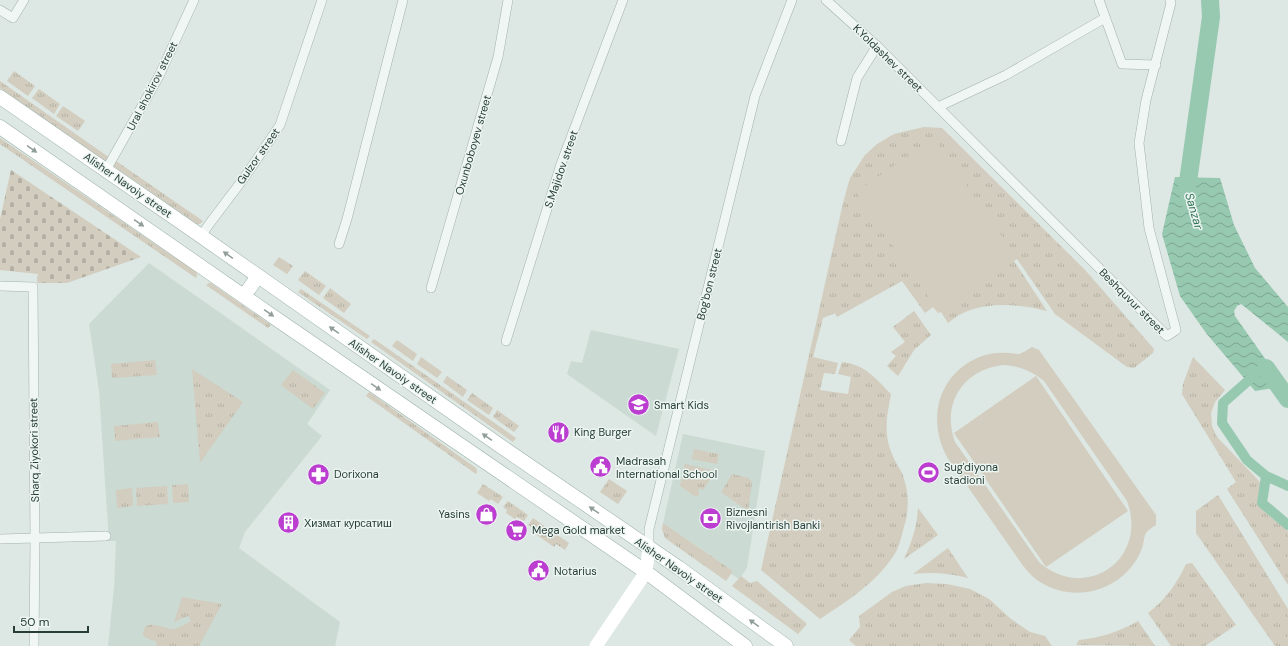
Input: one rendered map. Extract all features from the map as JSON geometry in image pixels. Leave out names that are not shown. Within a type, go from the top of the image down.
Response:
[{"type":"main road","name":"Alisher Navoiy street","points":[[0,97],[201,236],[492,441],[679,568],[786,646]]},
{"type":"main road","name":"Alisher Navoiy street","points":[[0,127],[646,572],[745,646]]},
{"type":"main road","points":[[244,296],[258,276]]},
{"type":"street","points":[[0,10],[13,18],[24,0]]},
{"type":"street","name":"Ural shokirov street","points":[[106,170],[159,76],[194,0]]},
{"type":"street","name":"Gulzor street","points":[[201,236],[244,178],[280,125],[322,0]]},
{"type":"street","points":[[339,244],[349,212],[403,0]]},
{"type":"street","name":"Oxunboboyev street","points":[[432,288],[498,57],[508,0]]},
{"type":"street","name":"S.Majidov street","points":[[506,341],[562,164],[623,0]]},
{"type":"street","name":"Bog'bon street","points":[[646,572],[649,548],[649,529],[755,96],[792,0]]},
{"type":"street","name":"K.Yoldashev street","points":[[826,0],[877,46],[949,117]]},
{"type":"street","points":[[1099,0],[1122,64],[1156,65]]},
{"type":"street","name":"Beshquvur street","points":[[949,117],[1167,336],[1176,330],[1149,228],[1139,143],[1146,100],[1171,3],[1170,0]]},
{"type":"street","points":[[938,107],[1006,75],[1105,18]]},
{"type":"street","points":[[841,141],[856,78],[877,46]]},
{"type":"street","name":"Sharq Ziyokori street","points":[[0,286],[32,287],[35,538],[34,646]]},
{"type":"street","points":[[0,539],[106,536]]},
{"type":"street","points":[[596,646],[646,572]]},
{"type":"shaded area","points":[[149,263],[330,390],[307,424],[322,436],[245,532],[239,548],[340,622],[335,646],[108,646],[114,588],[116,541],[109,541],[99,391],[89,324]]},
{"type":"shaded area","name":"Smart Kids","points":[[591,330],[679,349],[656,436],[567,374],[571,361],[582,363]]},
{"type":"shaded area","points":[[683,434],[765,451],[747,568],[739,579],[731,574],[733,571],[663,523]]},
{"type":"green space","points":[[14,71],[35,86],[28,96],[7,81]]},
{"type":"green space","points":[[0,81],[110,158],[107,162],[0,88]]},
{"type":"green space","points":[[39,89],[60,104],[54,114],[32,98]]},
{"type":"green space","points":[[63,106],[85,121],[78,131],[56,116]]},
{"type":"green space","points":[[924,127],[942,128],[1086,271],[1154,349],[1153,353],[1134,368],[1127,367],[1055,314],[1017,259],[1014,261],[1047,311],[1015,305],[993,305],[971,310],[959,315],[948,323],[941,312],[938,313],[933,307],[925,313],[902,281],[837,317],[835,313],[823,318],[813,357],[838,363],[835,374],[824,373],[820,390],[848,394],[851,377],[838,374],[842,362],[864,369],[891,394],[887,417],[887,439],[893,457],[906,485],[908,503],[906,521],[900,541],[897,550],[890,561],[863,589],[820,619],[761,570],[843,203],[850,178],[865,155],[877,144],[894,134]]},
{"type":"green space","points":[[0,138],[196,272],[196,278],[0,144]]},
{"type":"green space","points":[[934,138],[1017,258],[939,312],[856,192]]},
{"type":"green space","points":[[116,161],[203,221],[200,224],[197,224],[112,165]]},
{"type":"green space","points":[[11,170],[141,257],[67,283],[37,283],[38,274],[0,270],[0,219]]},
{"type":"green space","points":[[279,257],[293,266],[287,274],[273,265]]},
{"type":"green space","points":[[305,271],[326,286],[319,295],[298,280]]},
{"type":"green space","points":[[209,283],[271,325],[268,328],[206,285]]},
{"type":"green space","points":[[330,288],[351,304],[344,313],[323,298]]},
{"type":"green space","points":[[301,289],[370,336],[367,339],[298,292]]},
{"type":"green space","points":[[914,311],[931,335],[914,350],[898,376],[887,366],[896,356],[891,352],[905,342],[893,327]]},
{"type":"green space","points":[[374,339],[516,438],[513,442],[371,342]]},
{"type":"green space","points":[[397,340],[417,354],[413,361],[392,346]]},
{"type":"green space","points":[[1032,347],[1039,350],[1156,515],[1156,525],[1146,533],[1143,546],[1132,566],[1123,576],[1113,583],[1089,592],[1076,593],[1052,588],[1040,582],[1026,570],[947,457],[941,442],[938,427],[940,398],[946,385],[955,373],[967,363],[982,356],[992,353],[1019,354]],"holes":[[[1004,365],[1026,370],[1035,374],[1044,381],[1127,501],[1131,522],[1129,541],[1121,557],[1108,569],[1093,576],[1075,578],[1057,574],[1039,562],[955,442],[951,428],[951,414],[959,391],[967,381],[977,373]]]},
{"type":"green space","points":[[421,357],[442,372],[437,378],[417,364]]},
{"type":"green space","points":[[1193,357],[1225,390],[1215,402],[1211,413],[1212,426],[1217,437],[1259,481],[1262,487],[1261,507],[1288,531],[1288,585],[1227,489],[1236,482],[1182,394],[1183,384]]},
{"type":"green space","points":[[155,360],[157,375],[112,378],[111,364]]},
{"type":"green space","points":[[192,369],[243,402],[200,463]]},
{"type":"green space","points":[[293,370],[325,393],[313,409],[281,385]]},
{"type":"green space","points":[[447,376],[467,390],[463,397],[443,382]]},
{"type":"green space","points":[[1036,376],[1128,511],[1046,567],[954,433]]},
{"type":"green space","points":[[369,392],[476,468],[476,474],[366,396]]},
{"type":"green space","points":[[472,393],[493,408],[489,415],[467,400]]},
{"type":"green space","points":[[497,410],[519,426],[514,432],[493,417]]},
{"type":"green space","points":[[158,422],[160,437],[115,441],[114,426]]},
{"type":"green space","points":[[694,449],[719,454],[717,464],[692,459]]},
{"type":"green space","points":[[685,464],[716,471],[703,490],[700,488],[698,492],[700,494],[696,497],[680,486]]},
{"type":"green space","points":[[732,474],[749,478],[752,483],[748,511],[721,492]]},
{"type":"green space","points":[[609,479],[627,491],[618,504],[600,492]]},
{"type":"green space","points":[[188,484],[189,502],[173,503],[172,485]]},
{"type":"green space","points":[[483,484],[503,497],[498,504],[491,499],[489,501],[477,493]]},
{"type":"green space","points":[[167,486],[168,504],[137,506],[136,488]]},
{"type":"green space","points":[[132,488],[133,506],[117,508],[116,490]]},
{"type":"green space","points":[[1218,495],[1288,609],[1288,646],[1275,646],[1196,533],[1196,511]]},
{"type":"green space","points":[[508,501],[528,515],[524,521],[517,517],[515,519],[506,513],[507,510],[503,507]]},
{"type":"green space","points":[[918,508],[938,535],[904,559],[914,534]]},
{"type":"green space","points":[[533,518],[569,543],[565,550],[556,544],[554,547],[531,531],[533,528],[528,525]]},
{"type":"green space","points":[[663,523],[733,571],[726,581],[665,538],[662,529]]},
{"type":"green space","points":[[948,548],[968,578],[940,573],[913,574]]},
{"type":"green space","points":[[1192,563],[1236,625],[1205,646],[1171,646],[1148,613],[1160,603],[1170,591],[1186,564]]},
{"type":"green space","points":[[741,576],[750,583],[757,581],[807,624],[798,634],[732,586]]},
{"type":"green space","points":[[926,583],[947,584],[970,589],[989,599],[1011,619],[1030,632],[1045,636],[1052,646],[856,646],[849,640],[860,627],[859,616],[892,592],[906,586]]},
{"type":"green space","points":[[182,597],[222,604],[199,646],[156,646],[157,642],[146,638],[143,635],[146,626],[155,625],[174,629],[191,621],[188,616],[174,622]]},
{"type":"green space","points":[[1138,621],[1155,646],[1076,645],[1079,640],[1109,634]]},
{"type":"water","points":[[1175,177],[1220,178],[1234,225],[1255,268],[1288,307],[1288,342],[1241,304],[1237,306],[1234,311],[1235,316],[1283,384],[1276,391],[1273,388],[1255,391],[1206,333],[1180,296],[1162,234]]},
{"type":"waterway","name":"Sanzar","points":[[1190,201],[1187,189],[1211,17],[1210,0]]},
{"type":"waterway","name":"Sanzar","points":[[1266,368],[1288,399]]},
{"type":"waterway","points":[[1257,373],[1223,403],[1222,423],[1247,460],[1266,476],[1262,503],[1288,525]]},
{"type":"waterway","points":[[1266,476],[1288,486]]},
{"type":"place","name":"Smart Kids","points":[[638,405]]},
{"type":"place","name":"King Burger","points":[[558,432]]},
{"type":"place","name":"Madrasah International School","points":[[600,467]]},
{"type":"place","name":"Sug'diyona stadioni","points":[[929,473]]},
{"type":"place","name":"Dorixona","points":[[318,474]]},
{"type":"place","name":"Yasins","points":[[486,514]]},
{"type":"place","name":"Biznesni Rivojlantirish Banki","points":[[711,518]]},
{"type":"place","name":"Хизмат курсатиш","points":[[289,523]]},
{"type":"place","name":"Mega Gold market","points":[[517,530]]},
{"type":"place","name":"Notarius","points":[[538,571]]}]
